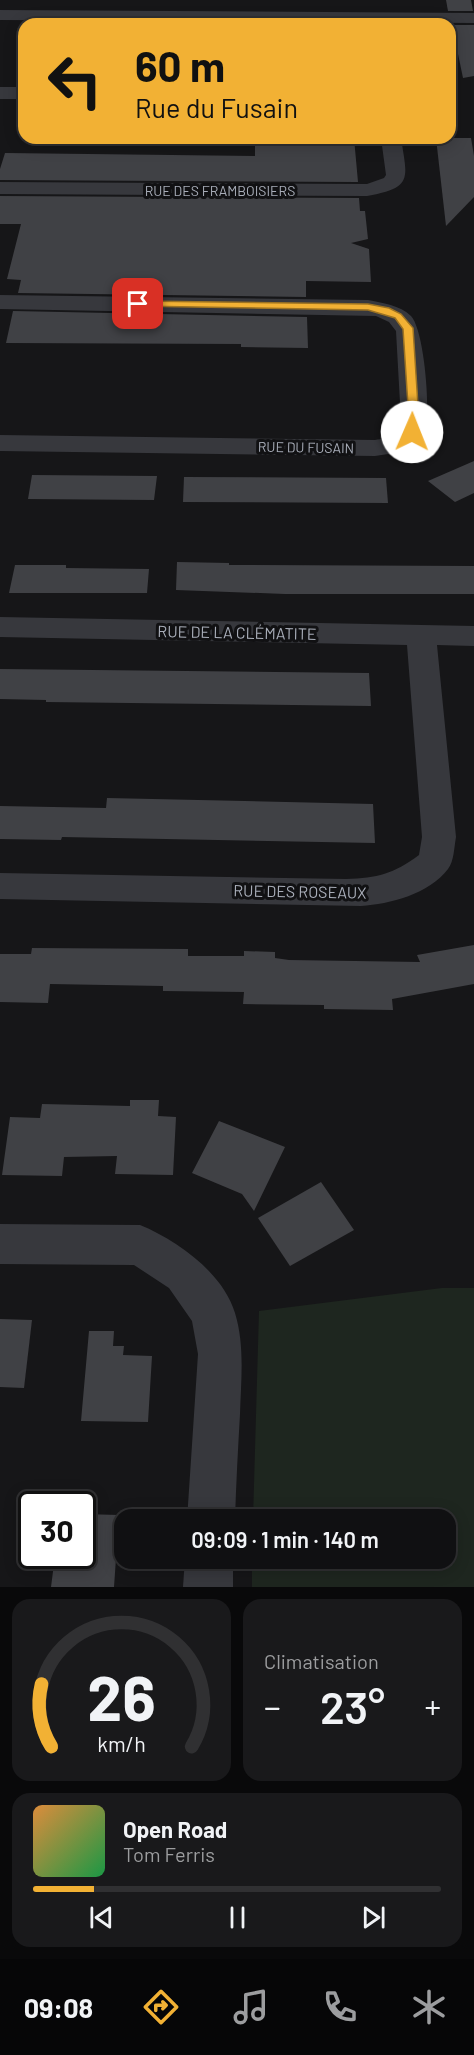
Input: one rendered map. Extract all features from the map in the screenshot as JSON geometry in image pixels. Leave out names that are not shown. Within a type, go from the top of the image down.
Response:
[{"type":"street","points":[[318,0],[318,18]]},
{"type":"street","points":[[0,15],[474,18]]},
{"type":"street","points":[[0,93],[18,93]]},
{"type":"street","name":"RUE DES FRAMBOISIERS","points":[[0,188],[367,190],[380,188],[393,182],[396,175],[392,144]]},
{"type":"street","name":"RUE DU FUSAIN","points":[[0,302],[356,307],[385,310],[398,316],[408,328],[414,421],[412,432],[403,441],[396,445],[375,448],[0,443]]},
{"type":"street","name":"RUE DE LA CLÉMATITE","points":[[0,627],[474,636]]},
{"type":"street","name":"RUE DES ROSEAUX","points":[[0,886],[366,892],[400,886],[435,861],[439,837],[421,635]]},
{"type":"street","points":[[0,1244],[140,1245],[184,1274],[213,1313],[220,1354],[212,1509]]},
{"type":"street","points":[[207,1587],[208,1569]]},
{"type":"shaded area","points":[[442,1288],[474,1288],[474,1587],[252,1587],[252,1569],[456,1569],[456,1509],[253,1509],[259,1311]]},
{"type":"building","points":[[446,0],[471,0],[473,11],[448,11]]},
{"type":"building","points":[[456,25],[474,25],[474,76],[463,78],[456,44]]},
{"type":"building","points":[[456,138],[471,138],[474,156],[474,197],[446,226],[437,144],[456,144]]},
{"type":"building","points":[[255,144],[355,144],[358,182],[0,180],[0,169],[5,153],[255,156]]},
{"type":"building","points":[[0,196],[359,198],[360,211],[365,211],[368,239],[351,243],[369,249],[371,282],[306,281],[306,297],[18,293],[21,280],[7,279],[21,224],[0,224]]},
{"type":"building","points":[[13,311],[307,317],[308,348],[241,347],[241,344],[6,343]]},
{"type":"building","points":[[474,461],[474,493],[455,502],[428,481]]},
{"type":"building","points":[[32,475],[157,476],[154,500],[28,499]]},
{"type":"building","points":[[184,477],[386,478],[388,503],[183,502]]},
{"type":"building","points":[[177,562],[229,563],[229,565],[474,566],[474,594],[285,594],[176,590]]},
{"type":"building","points":[[15,565],[149,569],[147,593],[9,593]]},
{"type":"building","points":[[0,669],[369,673],[371,706],[46,702],[46,700],[0,699]]},
{"type":"building","points":[[107,798],[373,804],[375,843],[62,837],[61,840],[0,839],[0,806],[106,808]]},
{"type":"building","points":[[474,945],[474,984],[392,999],[393,1010],[324,1009],[324,1005],[243,1004],[244,992],[163,991],[163,986],[50,984],[48,1003],[0,1002],[0,954],[31,954],[32,948],[188,949],[188,956],[244,956],[244,951],[275,952],[275,958],[289,960],[420,962],[417,955]]},
{"type":"building","points":[[130,1100],[159,1100],[158,1116],[176,1117],[173,1175],[115,1174],[117,1156],[64,1157],[62,1176],[2,1175],[10,1117],[40,1118],[42,1104],[130,1106]]},
{"type":"building","points":[[219,1121],[285,1147],[254,1211],[242,1194],[192,1173]]},
{"type":"building","points":[[321,1182],[354,1230],[290,1266],[258,1218]]},
{"type":"building","points":[[0,1319],[32,1320],[24,1388],[0,1387]]},
{"type":"building","points":[[89,1331],[114,1331],[113,1346],[124,1346],[123,1355],[152,1356],[148,1422],[81,1421]]},
{"type":"building","points":[[96,1514],[114,1515],[114,1587],[51,1587],[53,1569],[96,1569]]},
{"type":"route","points":[[138,304],[368,307],[385,310],[398,316],[408,328],[414,421],[412,432]]}]
